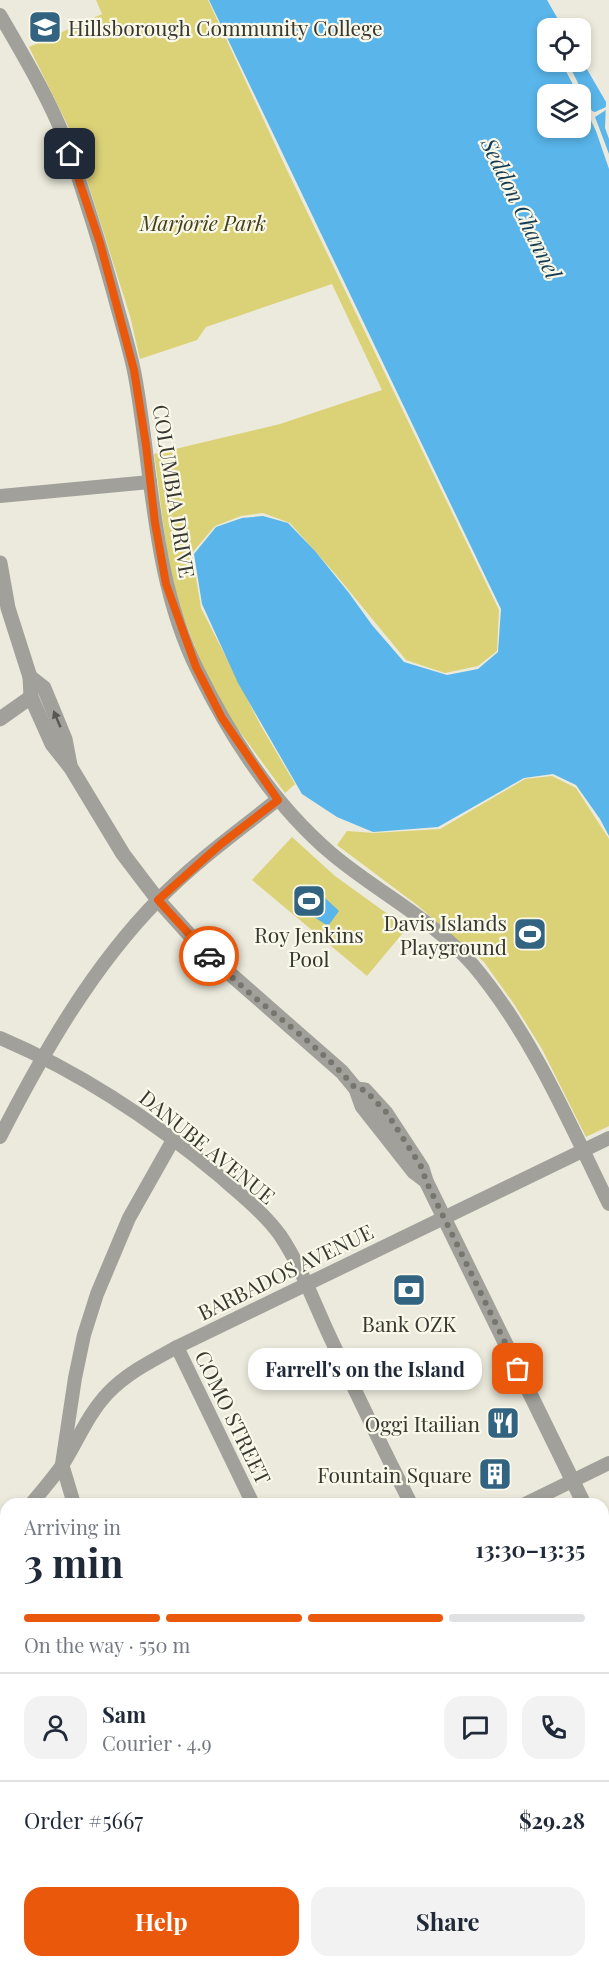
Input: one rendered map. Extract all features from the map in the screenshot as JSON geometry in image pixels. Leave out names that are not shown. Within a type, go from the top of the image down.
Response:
[{"type":"street","name":"COLUMBIA DRIVE","points":[[0,15],[65,138],[100,243],[134,370],[155,523],[166,584],[196,667],[222,718],[278,800],[330,853],[441,936],[471,963],[509,1012],[531,1049],[609,1204]]},
{"type":"street","points":[[0,496],[150,482]]},
{"type":"street","points":[[0,563],[8,608],[30,677],[31,697],[52,744],[71,768],[117,845],[158,900],[204,951],[342,1072],[356,1089],[362,1106],[414,1172],[426,1181],[581,1498]]},
{"type":"street","points":[[30,677],[44,688],[65,739],[71,768]]},
{"type":"street","points":[[0,719],[31,697]]},
{"type":"street","points":[[0,1137],[42,1058],[91,982],[158,900],[221,844],[278,800]]},
{"type":"street","name":"DANUBE AVENUE","points":[[0,1038],[42,1058],[119,1101],[209,1167],[263,1215],[280,1236],[408,1498]]},
{"type":"street","name":"BARBADOS AVENUE","points":[[36,1498],[62,1464],[92,1413],[108,1393],[126,1377],[177,1347],[609,1138]]},
{"type":"street","points":[[72,1498],[62,1464],[84,1335],[97,1294],[129,1218],[173,1140]]},
{"type":"street","name":"COMO STREET","points":[[177,1347],[250,1498]]},
{"type":"street","points":[[537,1498],[609,1463]]},
{"type":"green space","name":"Marjorie Park","points":[[96,0],[208,0],[286,168],[499,610],[497,651],[478,666],[445,673],[406,660],[290,523],[263,513],[241,516],[215,526],[192,553],[201,608],[261,726],[295,784],[285,793],[228,716],[202,666],[171,583],[154,454],[280,424],[382,390],[332,284],[206,327],[197,340],[140,359],[130,316],[73,136],[29,47],[102,14]]},
{"type":"green space","name":"Davis Islands Playground","points":[[552,776],[576,788],[609,839],[609,1126],[586,1137],[542,1049],[484,962],[417,905],[337,845],[347,831],[373,833],[440,829],[525,779]]},
{"type":"green space","points":[[292,837],[335,876],[407,928],[367,976],[252,880]]},
{"type":"water","name":"Seddon Channel","points":[[209,0],[547,0],[557,18],[537,18],[537,72],[589,72],[606,102],[605,128],[609,139],[609,836],[576,785],[553,774],[524,778],[438,827],[373,832],[337,817],[302,794],[238,683],[202,604],[194,554],[216,527],[242,518],[263,516],[288,523],[315,551],[372,625],[404,662],[447,675],[478,669],[498,652],[501,609]]},
{"type":"water","points":[[310,884],[339,911],[328,926],[294,904]]},
{"type":"pier","points":[[566,72],[572,72],[578,84],[573,84]]},
{"type":"pier","points":[[606,107],[606,110],[595,117],[609,154],[609,169],[591,121],[591,109],[595,112]]},
{"type":"way so far","points":[[209,956],[308,1041],[342,1072],[356,1089],[365,1090],[373,1096],[387,1113],[422,1168],[426,1181],[518,1369]]},
{"type":"place","name":"Hillsborough Community College","points":[[45,27]]},
{"type":"place","name":"Roy Jenkins Pool","points":[[309,901]]},
{"type":"place","name":"Davis Islands Playground","points":[[530,934]]},
{"type":"place","name":"Bank OZK","points":[[409,1290]]},
{"type":"place","name":"Farrell's on the Island","points":[[518,1369]]},
{"type":"place","name":"Oggi Itailian","points":[[503,1423]]},
{"type":"place","name":"Fountain Square","points":[[495,1474]]},
{"type":"route","points":[[70,154],[100,243],[134,370],[141,407],[155,523],[166,584],[196,667],[222,718],[278,800],[179,879],[158,900],[209,956]]}]
